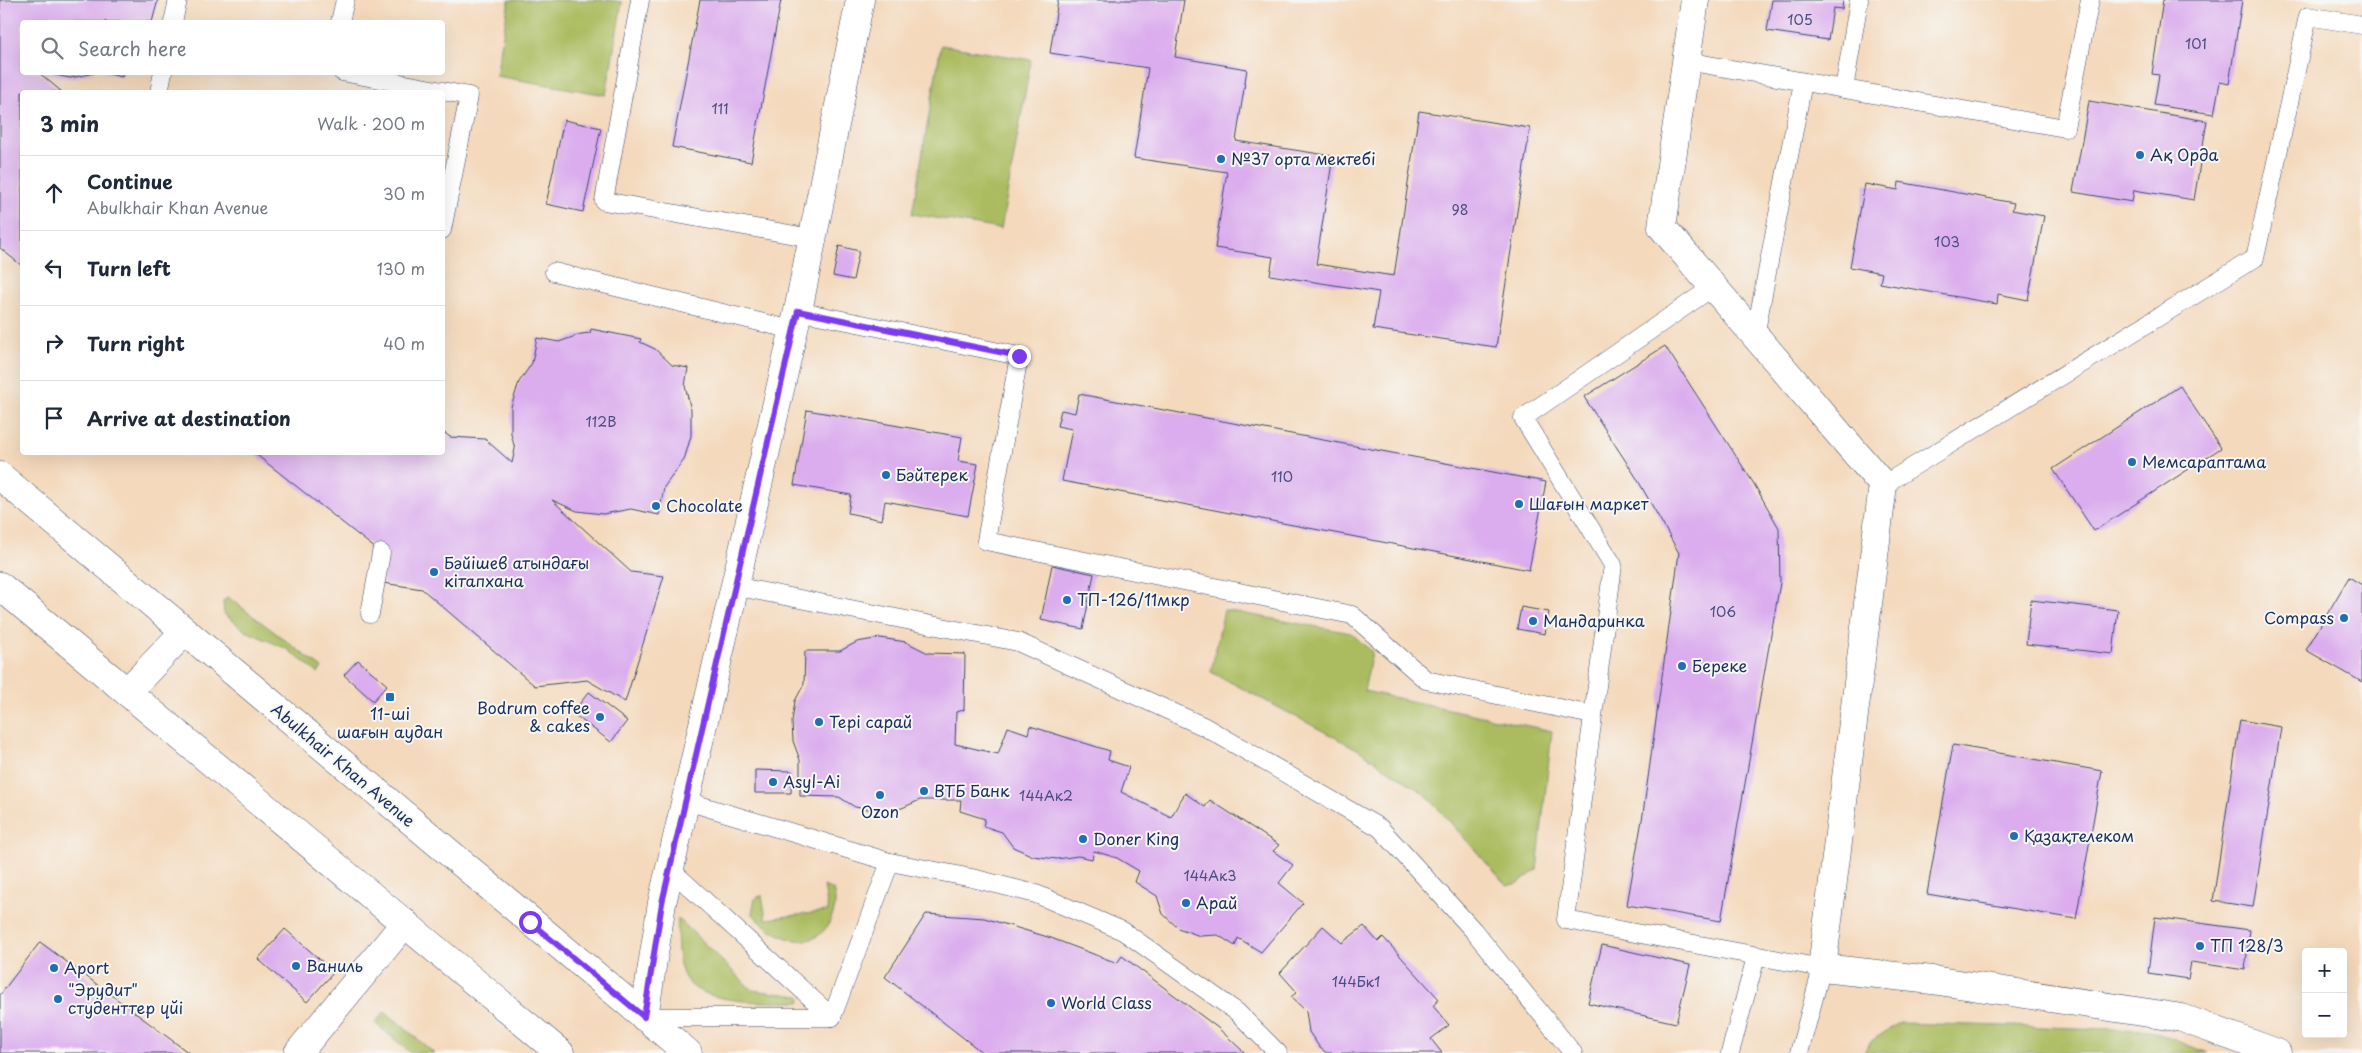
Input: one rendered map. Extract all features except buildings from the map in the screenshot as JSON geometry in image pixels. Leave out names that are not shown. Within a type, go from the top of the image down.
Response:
[{"type":"street","points":[[644,1017],[662,903],[795,320],[860,0]]},
{"type":"street","points":[[1695,0],[1662,227],[1883,485],[1822,968],[1932,980],[2182,1018],[2277,1053]]},
{"type":"street","name":"Abulkhair Khan Avenue","points":[[0,476],[688,1053]]},
{"type":"street","points":[[0,586],[560,1053]]},
{"type":"street","points":[[127,692],[184,632]]},
{"type":"street","points":[[298,1053],[405,923]]},
{"type":"lane","points":[[173,20],[178,0]]},
{"type":"lane","points":[[340,20],[345,0]]},
{"type":"lane","points":[[640,0],[604,201],[812,238]]},
{"type":"lane","points":[[1844,89],[1858,0]]},
{"type":"lane","points":[[1686,61],[2065,128],[2090,0]]},
{"type":"lane","points":[[1883,485],[2255,258],[2309,8],[2362,25]]},
{"type":"lane","points":[[159,90],[162,75]]},
{"type":"lane","points":[[358,75],[437,90]]},
{"type":"lane","points":[[1755,336],[1803,82]]},
{"type":"lane","points":[[445,91],[469,96],[445,215]]},
{"type":"lane","points":[[554,272],[795,320],[1019,356],[986,541],[1352,615],[1426,680],[1592,715]]},
{"type":"lane","points":[[1713,287],[1523,418],[1614,565],[1592,715],[1566,920],[1822,968],[1799,1053]]},
{"type":"lane","points":[[370,614],[381,553]]},
{"type":"lane","points":[[734,586],[1018,642],[1206,727],[1380,828],[1473,930],[1573,1053]]},
{"type":"lane","points":[[686,801],[890,862],[972,878],[1036,894],[1123,931],[1237,1012],[1278,1053]]},
{"type":"lane","points":[[832,1016],[890,862]]},
{"type":"lane","points":[[670,869],[832,1016]]},
{"type":"lane","points":[[1730,1053],[1756,957]]},
{"type":"lane","points":[[644,1017],[832,1016]]},
{"type":"green space","points":[[509,0],[608,0],[622,2],[606,95],[496,76]]},
{"type":"green space","points":[[941,45],[1031,60],[1001,229],[912,214]]},
{"type":"green space","points":[[228,597],[322,668],[318,673],[287,649],[246,631],[224,614],[223,601]]},
{"type":"green space","points":[[1224,610],[1351,633],[1372,652],[1364,691],[1552,731],[1537,870],[1518,883],[1507,886],[1426,795],[1357,749],[1211,672]]},
{"type":"green space","points":[[824,886],[833,890],[835,899],[834,911],[829,923],[821,933],[812,939],[801,941],[780,935],[769,929],[752,913],[755,898],[762,895],[766,919],[828,911]]},
{"type":"green space","points":[[678,918],[752,990],[800,996],[801,1002],[756,1002],[721,998],[706,994],[693,987],[685,978],[680,964],[677,941]]},
{"type":"green space","points":[[385,1011],[434,1053],[411,1053],[375,1023]]},
{"type":"green space","points":[[1899,1023],[2149,1030],[2208,1053],[1865,1053],[1870,1042]]},
{"type":"place","name":"Ақ Орда","points":[[2140,155]]},
{"type":"place","name":"№37 орта мектебі","points":[[1221,159]]},
{"type":"place","name":"Мемсараптама","points":[[2132,462]]},
{"type":"place","name":"Бәйтерек","points":[[886,475]]},
{"type":"place","name":"Шағын маркет","points":[[1519,504]]},
{"type":"place","name":"Chocolate","points":[[656,506]]},
{"type":"place","name":"Бәйішев атындағы кітапхана","points":[[434,572]]},
{"type":"place","name":"ТП-126/11мкр","points":[[1067,600]]},
{"type":"place","name":"Compass","points":[[2344,618]]},
{"type":"place","name":"Мандаринка","points":[[1533,621]]},
{"type":"place","name":"Береке","points":[[1682,666]]},
{"type":"place","name":"11-ші шағын аудан","points":[[390,697]]},
{"type":"place","name":"Bodrum coffee & cakes","points":[[600,717]]},
{"type":"place","name":"Тері сарай","points":[[819,722]]},
{"type":"place","name":"Asyl-Ai","points":[[773,782]]},
{"type":"place","name":"ВТБ Банк","points":[[924,791]]},
{"type":"place","name":"Ozon","points":[[880,795]]},
{"type":"place","name":"Қазақтелеком","points":[[2014,836]]},
{"type":"place","name":"Doner King","points":[[1083,839]]},
{"type":"place","name":"Арай","points":[[1186,903]]},
{"type":"place","name":"ТП 128/3","points":[[2200,946]]},
{"type":"place","name":"Ваниль","points":[[296,966]]},
{"type":"place","name":"Aport","points":[[54,968]]},
{"type":"place","name":"\"Эрудит\" студенттер үйі","points":[[58,999]]},
{"type":"place","name":"World Class","points":[[1051,1003]]},
{"type":"route","points":[[530,922],[644,1017],[662,903],[798,311],[1019,356]]}]
